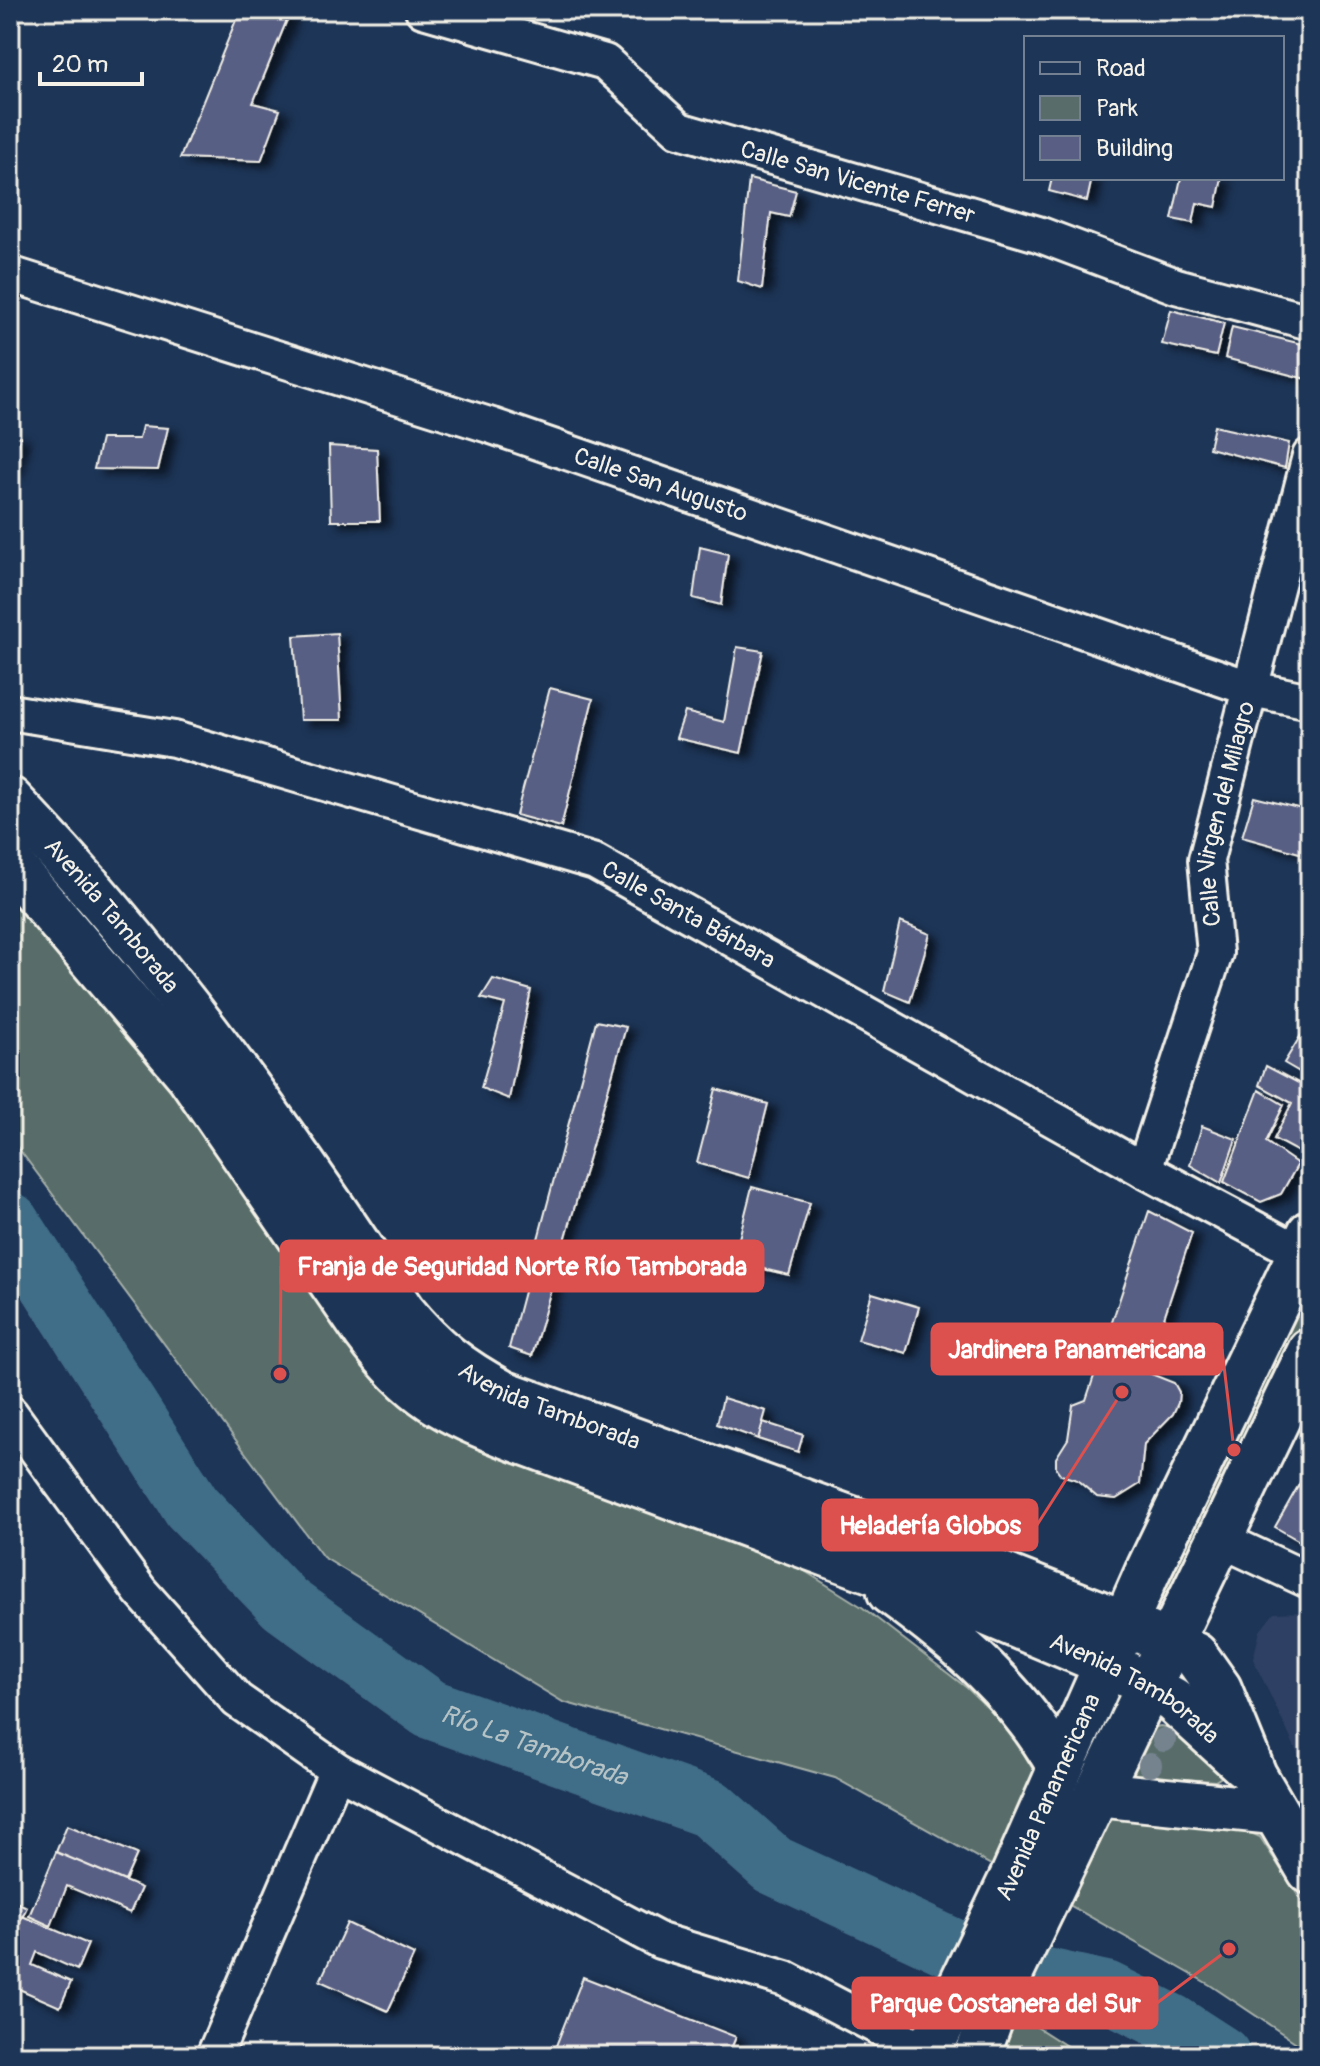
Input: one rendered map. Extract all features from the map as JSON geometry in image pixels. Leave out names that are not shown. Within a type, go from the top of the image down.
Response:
[{"type":"main road","name":"Avenida Tamborada","points":[[10,800],[160,970],[256,1094],[402,1311],[429,1344],[457,1368],[503,1393],[948,1554],[1124,1623],[1195,1655],[1206,1667],[1264,1794],[1310,1871]]},
{"type":"main road","name":"Avenida Tamborada","points":[[10,863],[189,1075],[367,1334],[392,1368],[424,1396],[461,1417],[516,1439],[982,1611],[1106,1663],[1173,1700],[1264,1794]]},
{"type":"main road","name":"Avenida Panamericana","points":[[1031,1885],[1060,1767],[1124,1623],[1306,1248]]},
{"type":"main road","name":"Avenida Panamericana","points":[[928,2055],[978,1996],[1031,1885],[1097,1794],[1310,1351]]},
{"type":"main road","points":[[850,1562],[982,1664],[1019,1704],[1060,1767]]},
{"type":"main road","points":[[1097,1794],[1264,1794]]},
{"type":"main road","name":"Avenida Panamericana","points":[[977,2056],[978,1996]]},
{"type":"street","name":"Calle San Vicente Ferrer","points":[[423,10],[605,62],[679,130],[1038,234],[1176,286],[1310,322]]},
{"type":"street","name":"Calle San Augusto","points":[[10,274],[492,426],[1252,689],[1310,701]]},
{"type":"street","name":"Calle Virgen del Milagro","points":[[1144,1170],[1215,953],[1206,860],[1310,456]]},
{"type":"street","name":"Calle Santa Bárbara","points":[[10,712],[174,739],[595,862],[1144,1170],[1306,1248]]},
{"type":"street","points":[[10,1413],[140,1591],[237,1700],[337,1770],[660,1941],[786,1979],[928,2055]]},
{"type":"street","points":[[1220,1539],[1310,1581]]},
{"type":"street","points":[[214,2056],[337,1770]]},
{"type":"shaded area","points":[[1274,1613],[1310,1614],[1310,1779],[1253,1659],[1260,1631]]},
{"type":"green space","points":[[10,892],[167,1081],[287,1246],[862,1607],[967,1688],[993,1713],[1017,1742],[1038,1778],[993,1866],[835,1778],[563,1702],[323,1557],[10,1137]]},
{"type":"green space","points":[[1310,1283],[1310,1306],[1170,1600],[1157,1593]]},
{"type":"green space","points":[[1153,1728],[1171,1728],[1223,1770],[1220,1778],[1215,1781],[1130,1776]]},
{"type":"green space","points":[[1111,1813],[1239,1828],[1260,1837],[1310,1914],[1310,2052],[1210,1985],[1066,1903]]},
{"type":"green space","points":[[1015,2013],[1082,2056],[1003,2056]]},
{"type":"building","points":[[240,10],[291,10],[253,103],[280,110],[261,161],[180,158]]},
{"type":"building","points":[[749,179],[796,191],[789,217],[771,213],[762,289],[738,281]]},
{"type":"building","points":[[1052,180],[1092,180],[1087,201],[1049,191]]},
{"type":"building","points":[[1181,180],[1222,180],[1216,207],[1197,203],[1193,223],[1172,219]]},
{"type":"building","points":[[1171,310],[1224,323],[1216,356],[1162,344]]},
{"type":"building","points":[[1232,327],[1310,346],[1306,379],[1225,358]]},
{"type":"building","points":[[142,426],[168,428],[158,470],[94,469],[101,439],[139,439]]},
{"type":"building","points":[[1214,426],[1289,443],[1285,468],[1209,448]]},
{"type":"building","points":[[10,433],[20,437],[13,471],[10,471]]},
{"type":"building","points":[[329,446],[377,449],[380,521],[331,521]]},
{"type":"building","points":[[700,547],[728,554],[721,605],[693,598]]},
{"type":"building","points":[[337,633],[342,720],[300,720],[294,636]]},
{"type":"building","points":[[737,647],[763,651],[741,753],[676,738],[685,712],[724,722]]},
{"type":"building","points":[[550,688],[593,699],[561,827],[516,815]]},
{"type":"building","points":[[1254,797],[1310,811],[1310,856],[1242,837]]},
{"type":"building","points":[[900,922],[930,934],[910,1002],[884,991]]},
{"type":"building","points":[[493,979],[531,990],[509,1099],[481,1088],[505,1004],[481,998]]},
{"type":"building","points":[[596,1021],[626,1027],[532,1356],[509,1348]]},
{"type":"building","points":[[1301,1035],[1310,1040],[1310,1078],[1284,1063]]},
{"type":"building","points":[[1266,1066],[1310,1089],[1310,1132],[1298,1152],[1274,1139],[1292,1103],[1259,1085]]},
{"type":"building","points":[[716,1089],[768,1104],[749,1178],[697,1163]]},
{"type":"building","points":[[1259,1090],[1284,1105],[1266,1142],[1298,1164],[1281,1194],[1261,1202],[1224,1182]]},
{"type":"building","points":[[1202,1126],[1236,1139],[1221,1183],[1190,1165]]},
{"type":"building","points":[[752,1187],[810,1203],[789,1275],[733,1262]]},
{"type":"building","points":[[1149,1211],[1192,1233],[1146,1372],[1174,1383],[1179,1392],[1178,1403],[1173,1414],[1144,1444],[1140,1484],[1116,1499],[1097,1497],[1077,1480],[1061,1475],[1056,1468],[1056,1458],[1068,1439],[1073,1405],[1086,1400]]},
{"type":"building","points":[[872,1293],[919,1307],[906,1353],[858,1340]]},
{"type":"building","points":[[723,1398],[766,1411],[758,1439],[717,1424]]},
{"type":"building","points":[[763,1422],[803,1435],[798,1452],[758,1439]]},
{"type":"building","points":[[1310,1465],[1310,1547],[1275,1527]]},
{"type":"building","points":[[67,1825],[137,1854],[125,1881],[56,1852]]},
{"type":"building","points":[[56,1852],[141,1888],[130,1913],[67,1886],[51,1926],[29,1916]]},
{"type":"building","points":[[10,1899],[27,1907],[10,1943]]},
{"type":"building","points":[[22,1916],[88,1944],[77,1970],[37,1952],[32,1965],[71,1982],[60,2007],[10,1985],[10,1943]]},
{"type":"building","points":[[347,1923],[414,1955],[388,2011],[320,1981]]},
{"type":"building","points":[[583,1977],[736,2037],[728,2056],[552,2056]]},
{"type":"waterway","name":"Río La Tamborada","points":[[10,1222],[192,1507],[285,1604],[430,1709],[709,1808],[773,1865],[991,1966],[1106,1991],[1170,2023],[1221,2056]]},
{"type":"place","name":"Franja de Seguridad Norte Río Tamborada","points":[[280,1374]]},
{"type":"place","name":"Heladería Globos","points":[[1122,1392]]},
{"type":"place","name":"Jardinera Panamericana","points":[[1234,1450]]},
{"type":"place","name":"Parque Costanera del Sur","points":[[1229,1949]]}]
